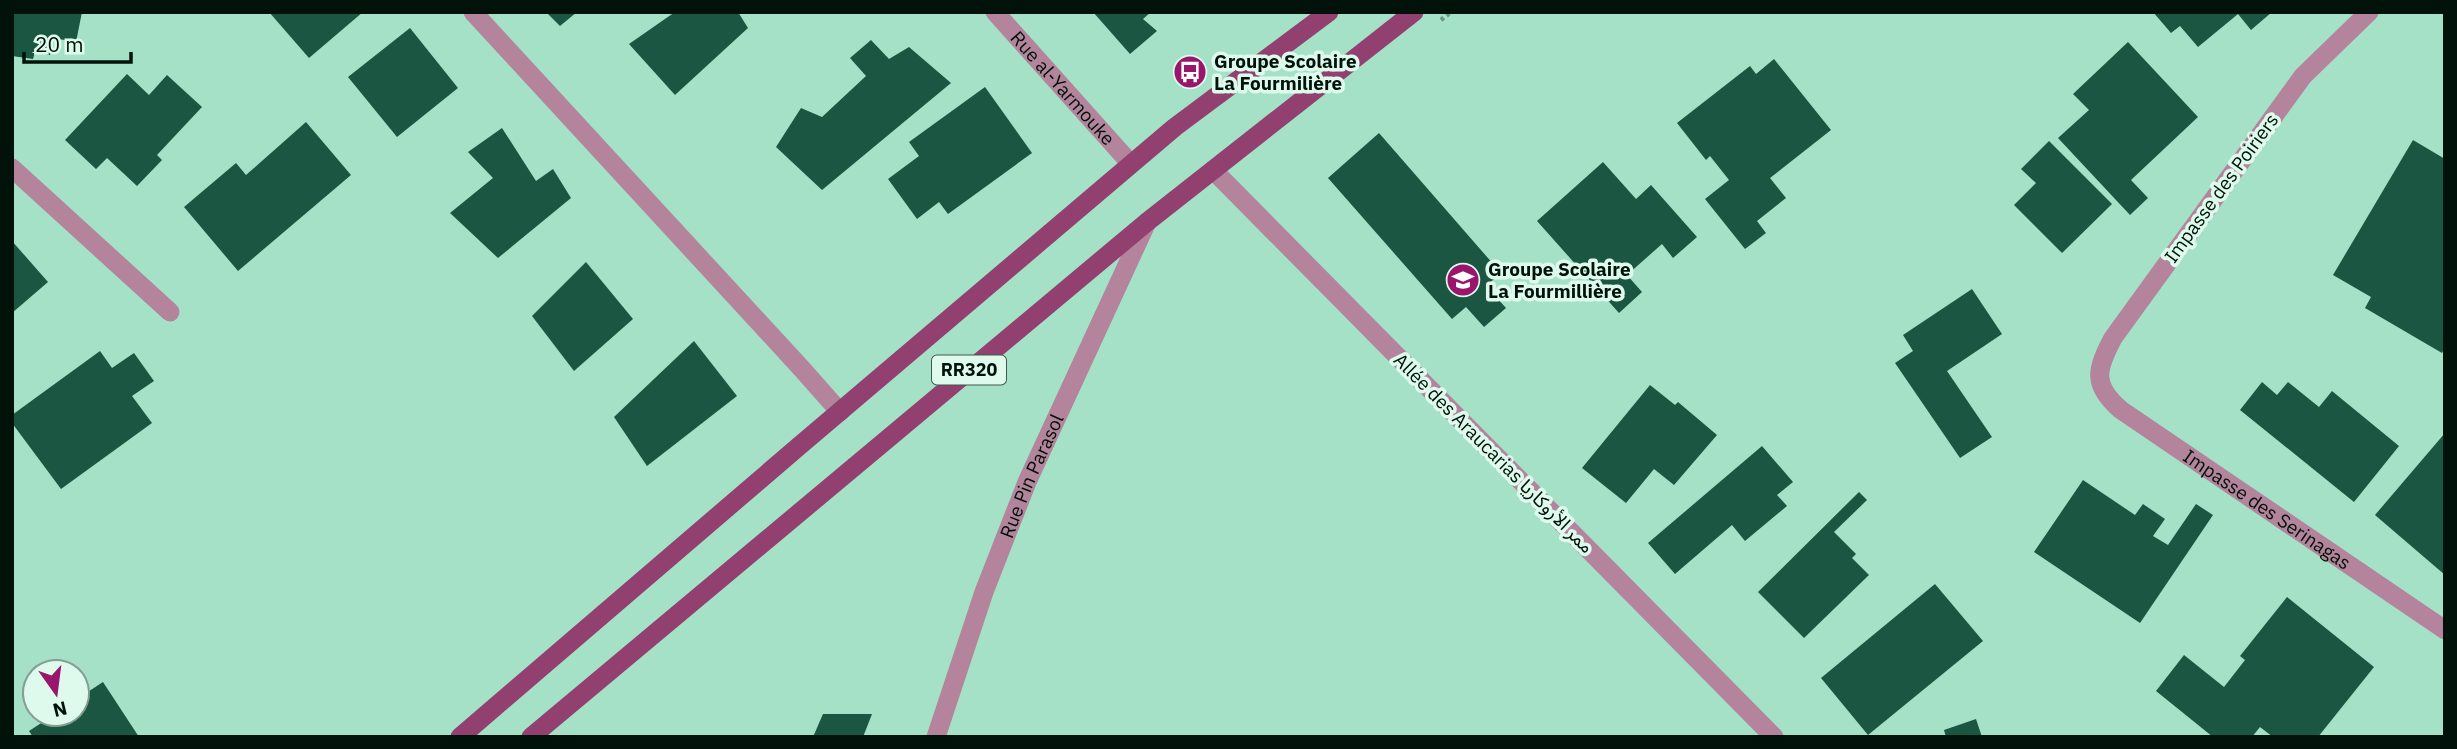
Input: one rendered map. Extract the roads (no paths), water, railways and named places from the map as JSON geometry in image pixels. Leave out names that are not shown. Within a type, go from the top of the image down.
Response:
[{"type":"main road","name":"RR320","points":[[460,737],[1175,127],[1329,12]]},
{"type":"main road","name":"RR320","points":[[531,737],[1147,222],[1414,12]]},
{"type":"street","points":[[473,12],[793,358],[839,412]]},
{"type":"street","name":"Rue al-Yarmouke","points":[[995,12],[1131,164]]},
{"type":"street","name":"Impasse des Poiriers","points":[[2100,379],[2101,360],[2113,338],[2236,166],[2303,75],[2369,12]]},
{"type":"street","points":[[12,168],[170,312]]},
{"type":"street","name":"Allée des Araucarias ممر الأروكاريا","points":[[1213,170],[1774,737]]},
{"type":"street","name":"Rue Pin Parasol","points":[[936,737],[984,592],[1027,482],[1147,222]]},
{"type":"street","name":"Impasse des Serinagas","points":[[2100,379],[2101,390],[2121,410],[2445,630]]},
{"type":"place","name":"Groupe Scolaire La Fourmilière","points":[[1190,72]]},
{"type":"place","name":"Groupe Scolaire La Fourmillière","points":[[1463,280]]}]
